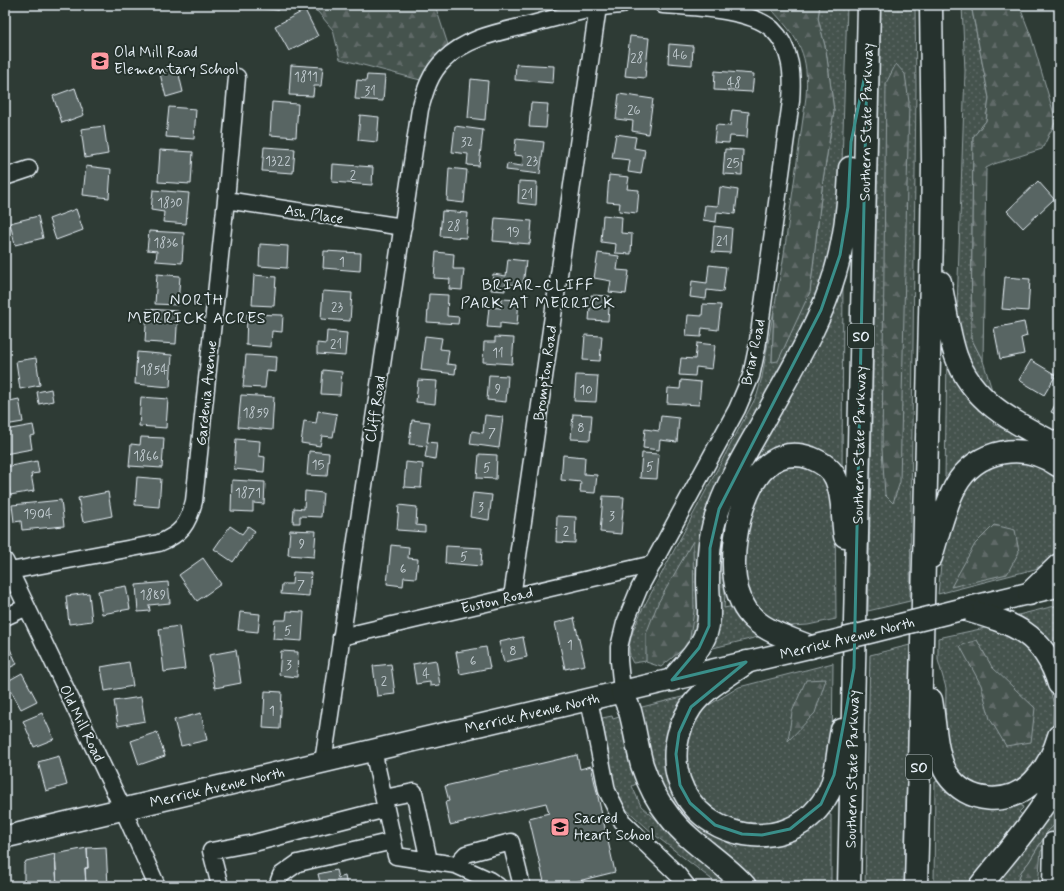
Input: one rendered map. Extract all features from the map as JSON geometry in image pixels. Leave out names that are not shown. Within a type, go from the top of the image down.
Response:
[{"type":"highway","name":"SO","points":[[916,886],[932,236],[933,162],[931,5]]},
{"type":"highway","name":"Southern State Parkway","points":[[849,886],[868,8]]},
{"type":"highway","points":[[672,680],[703,642],[708,626],[710,548],[713,529],[719,509],[740,463],[813,330],[829,292],[844,238],[848,207],[851,142],[867,65]]},
{"type":"highway","points":[[932,236],[953,346],[967,378],[976,390],[993,407],[1013,421],[1059,446]]},
{"type":"highway","points":[[923,585],[950,500],[956,486],[970,469],[985,458],[1002,452],[1011,451],[1039,455],[1059,466]]},
{"type":"highway","points":[[811,647],[773,631],[753,619],[740,598],[735,580],[735,546],[744,504],[755,480],[772,463],[786,456],[806,457],[820,462],[834,475],[837,480],[841,497],[842,516],[855,608]]},
{"type":"highway","points":[[1029,594],[1059,565]]},
{"type":"highway","points":[[963,610],[1008,623],[1027,634],[1044,651],[1051,662],[1059,684]]},
{"type":"highway","points":[[922,648],[941,759],[946,772],[952,780],[965,791],[972,795],[988,799],[997,799],[1014,795],[1033,782],[1042,771],[1050,760],[1059,736]]},
{"type":"highway","points":[[747,662],[710,689],[691,707],[679,733],[676,764],[680,785],[685,795],[698,812],[706,819],[724,829],[742,834],[753,835],[772,834],[790,829],[815,812],[827,796],[834,775],[838,747],[854,668]]},
{"type":"highway","points":[[622,691],[630,711],[642,765],[660,804],[668,816],[687,836],[727,867],[745,886]]},
{"type":"highway","points":[[980,886],[1033,819],[1059,779]]},
{"type":"main road","name":"Merrick Avenue North","points":[[5,837],[811,647],[1059,586]]},
{"type":"street","name":"Cliff Road","points":[[323,762],[420,109],[428,82],[443,60],[457,49],[479,38],[598,7],[621,5]]},
{"type":"street","name":"Briar Road","points":[[622,691],[618,661],[619,647],[623,629],[639,589],[738,409],[751,376],[793,82],[792,69],[784,45],[772,29],[759,21],[739,14],[713,9],[662,5]]},
{"type":"street","name":"Brompton Road","points":[[512,597],[598,7]]},
{"type":"street","name":"Gardenia Avenue","points":[[7,566],[159,543],[172,538],[190,517],[195,494],[226,200],[237,77]]},
{"type":"street","points":[[5,177],[29,169]]},
{"type":"street","name":"Ash Place","points":[[226,200],[403,228]]},
{"type":"street","name":"Euston Road","points":[[341,637],[653,564]]},
{"type":"street","name":"Old Mill Road","points":[[7,566],[123,809],[157,886]]},
{"type":"street","points":[[5,617],[27,607]]},
{"type":"street","points":[[589,699],[607,791],[622,821],[678,875],[687,886]]},
{"type":"street","points":[[373,750],[396,856],[456,865],[489,880],[498,886]]},
{"type":"street","points":[[220,886],[211,851],[254,843],[385,803],[414,792],[429,861]]},
{"type":"street","points":[[277,886],[281,875],[298,863],[393,841]]},
{"type":"street","points":[[1051,886],[1052,841]]},
{"type":"street","points":[[456,865],[466,854],[511,842],[522,886]]},
{"type":"highlighted area","points":[[867,65],[854,668],[834,775],[821,804],[790,829],[762,835],[742,834],[715,825],[690,803],[680,785],[676,754],[679,733],[691,707],[746,662],[672,680],[699,648],[709,626],[710,548],[719,509],[821,310],[840,255],[848,207],[851,142]]},
{"type":"green space","points":[[305,5],[435,5],[451,54],[428,82],[340,59],[333,30],[318,12]]},
{"type":"green space","points":[[774,5],[820,5],[818,18],[826,50],[834,111],[823,180],[810,292],[778,361],[772,362],[774,309],[783,261],[807,82],[804,58],[800,48],[796,39],[771,9]]},
{"type":"green space","points":[[820,5],[847,5],[841,195],[832,251],[814,307],[714,498],[697,642],[683,651],[667,658],[633,663],[629,651],[630,644],[633,631],[641,612],[757,395],[762,377],[774,309],[772,362],[810,292],[823,180],[834,111],[826,50],[818,18]]},
{"type":"green space","points":[[881,5],[915,5],[916,88],[910,601],[868,611]]},
{"type":"green space","points":[[962,5],[971,5],[989,98],[986,121],[973,137],[971,338],[983,361],[996,403],[969,372],[956,339],[965,71]]},
{"type":"green space","points":[[971,5],[1019,5],[1031,36],[1056,121],[1042,149],[994,164],[986,168],[983,361],[971,338],[973,137],[986,121],[989,98]]},
{"type":"green space","points":[[896,64],[905,74],[909,102],[900,482],[893,503],[885,495],[882,449],[886,83]]},
{"type":"green space","points":[[843,277],[842,474],[763,460],[753,455]]},
{"type":"green space","points":[[947,359],[996,418],[993,424],[1038,445],[951,481],[945,477]]},
{"type":"green space","points":[[1008,457],[1034,460],[1059,476],[1059,556],[1035,569],[938,594],[943,545],[957,499],[979,468]]},
{"type":"green space","points":[[783,467],[810,468],[829,482],[835,502],[836,619],[808,625],[791,626],[765,621],[744,588],[742,554],[750,512],[767,480]]},
{"type":"green space","points":[[994,525],[1015,530],[1019,552],[1007,574],[951,587],[975,544]]},
{"type":"green space","points":[[721,530],[729,536],[724,608],[734,606],[760,633],[758,637],[709,649]]},
{"type":"green space","points":[[693,541],[694,611],[689,644],[661,667],[646,662],[646,634],[658,603]]},
{"type":"green space","points":[[1059,605],[1059,666],[1019,622],[1018,615]]},
{"type":"green space","points":[[985,628],[998,632],[1001,629],[1021,642],[1044,671],[1054,704],[1052,737],[1036,768],[1007,791],[978,790],[953,771],[945,740],[946,688],[938,660],[938,638]]},
{"type":"green space","points":[[977,640],[992,667],[1035,708],[1031,742],[1006,746],[990,719],[981,685],[960,646]]},
{"type":"green space","points":[[910,645],[904,886],[865,886],[870,655]]},
{"type":"green space","points":[[833,663],[832,758],[822,788],[804,809],[773,825],[738,827],[700,803],[683,767],[685,731],[704,708],[739,687]]},
{"type":"green space","points":[[826,679],[815,713],[788,741],[792,712],[806,680]]},
{"type":"green space","points":[[694,694],[676,720],[669,722],[666,762],[676,799],[701,827],[737,848],[739,841],[825,814],[831,815],[831,886],[754,886],[677,817],[656,783],[639,712],[642,707]]},
{"type":"green space","points":[[612,716],[613,719],[619,717],[624,725],[640,782],[632,786],[641,806],[732,886],[720,886],[656,836],[626,809],[613,784],[602,718]]},
{"type":"green space","points":[[943,780],[971,805],[994,810],[1021,803],[1023,808],[1019,812],[1026,818],[971,886],[934,886],[935,782]]},
{"type":"green space","points":[[1059,800],[1059,821],[1048,831],[1021,872],[1017,886],[990,886]]},
{"type":"green space","points":[[1059,821],[1059,837],[1041,851],[1038,886],[1017,886],[1021,872],[1048,831]]},
{"type":"building","points":[[246,5],[278,5],[278,10],[246,7]]},
{"type":"building","points":[[305,10],[318,36],[289,51],[275,26]]},
{"type":"building","points":[[1059,22],[1059,37],[1055,35]]},
{"type":"building","points":[[630,36],[649,38],[645,78],[625,76]]},
{"type":"building","points":[[669,44],[693,46],[692,65],[668,63]]},
{"type":"building","points":[[516,64],[554,66],[553,83],[515,80]]},
{"type":"building","points":[[291,65],[323,67],[321,86],[314,86],[313,96],[289,95]]},
{"type":"building","points":[[177,66],[183,92],[166,97],[159,70]]},
{"type":"building","points":[[715,71],[754,74],[752,92],[714,90]]},
{"type":"building","points":[[367,75],[385,76],[383,101],[355,99],[357,80],[366,81]]},
{"type":"building","points":[[471,79],[488,81],[485,120],[468,118]]},
{"type":"building","points":[[75,88],[84,115],[62,123],[53,96]]},
{"type":"building","points":[[619,94],[653,99],[648,134],[632,131],[633,121],[616,119]]},
{"type":"building","points":[[272,102],[298,104],[296,137],[270,135]]},
{"type":"building","points":[[531,103],[548,104],[546,128],[529,127]]},
{"type":"building","points":[[169,107],[196,109],[194,139],[166,137]]},
{"type":"building","points":[[732,110],[749,112],[747,137],[730,136],[729,143],[714,142],[716,125],[730,126]]},
{"type":"building","points":[[360,115],[379,117],[377,142],[358,140]]},
{"type":"building","points":[[104,126],[108,154],[85,158],[81,129]]},
{"type":"building","points":[[455,126],[483,130],[479,166],[467,165],[468,154],[452,152]]},
{"type":"building","points":[[616,134],[636,137],[634,148],[645,150],[641,174],[628,172],[630,160],[612,158]]},
{"type":"building","points":[[516,139],[544,142],[540,174],[506,170],[507,164],[522,166],[523,156],[514,155]]},
{"type":"building","points":[[264,147],[295,149],[293,173],[262,171]]},
{"type":"building","points":[[725,149],[743,150],[742,175],[723,174]]},
{"type":"building","points":[[160,150],[193,152],[191,184],[158,182]]},
{"type":"building","points":[[333,164],[373,167],[372,185],[332,182]]},
{"type":"building","points":[[86,166],[111,169],[109,198],[83,195]]},
{"type":"building","points":[[449,168],[467,170],[464,203],[447,201]]},
{"type":"building","points":[[609,175],[629,177],[627,189],[639,190],[637,213],[619,211],[620,203],[607,202]]},
{"type":"building","points":[[519,181],[537,182],[536,205],[518,203]]},
{"type":"building","points":[[1038,181],[1054,199],[1023,228],[1007,211]]},
{"type":"building","points":[[720,187],[738,190],[735,214],[717,212],[716,222],[703,220],[705,205],[718,206]]},
{"type":"building","points":[[153,190],[189,193],[186,224],[163,222],[164,212],[151,210]]},
{"type":"building","points":[[76,209],[83,230],[56,240],[49,219]]},
{"type":"building","points":[[442,211],[468,213],[466,238],[440,236]]},
{"type":"building","points":[[603,215],[622,217],[621,233],[632,234],[631,254],[615,253],[616,244],[601,242]]},
{"type":"building","points":[[38,216],[43,238],[15,245],[10,223]]},
{"type":"building","points":[[495,218],[532,221],[530,244],[493,241]]},
{"type":"building","points":[[714,226],[732,228],[730,253],[712,252]]},
{"type":"building","points":[[149,231],[184,233],[182,263],[156,261],[157,251],[147,250]]},
{"type":"building","points":[[260,244],[288,246],[287,268],[259,266]]},
{"type":"building","points":[[324,251],[361,253],[360,271],[323,268]]},
{"type":"building","points":[[436,252],[454,254],[453,269],[464,269],[462,290],[449,289],[450,279],[434,278]]},
{"type":"building","points":[[598,253],[619,256],[617,270],[629,271],[626,294],[609,292],[611,281],[594,278]]},
{"type":"building","points":[[508,259],[526,261],[523,286],[505,284],[505,291],[491,290],[493,274],[506,276]]},
{"type":"building","points":[[709,265],[726,267],[723,292],[707,290],[706,299],[690,297],[692,281],[707,283]]},
{"type":"building","points":[[157,274],[180,276],[178,305],[155,304]]},
{"type":"building","points":[[254,275],[276,277],[274,306],[252,305]]},
{"type":"building","points":[[1005,277],[1030,279],[1028,311],[1002,309]]},
{"type":"building","points":[[323,291],[352,293],[350,321],[321,319]]},
{"type":"building","points":[[429,294],[448,295],[447,316],[459,317],[458,324],[427,322]]},
{"type":"building","points":[[591,295],[610,296],[608,321],[589,320]]},
{"type":"building","points":[[502,299],[519,300],[517,325],[500,323],[500,328],[487,327],[489,307],[501,308]]},
{"type":"building","points":[[703,304],[721,305],[718,330],[702,328],[701,337],[686,336],[688,315],[702,316]]},
{"type":"building","points":[[147,309],[178,311],[176,344],[145,342]]},
{"type":"building","points":[[247,314],[283,315],[282,332],[272,331],[271,347],[246,345]]},
{"type":"building","points":[[1024,322],[1027,336],[1021,338],[1024,354],[1000,359],[994,328]]},
{"type":"building","points":[[327,331],[347,333],[345,356],[317,354],[317,343],[326,344]]},
{"type":"building","points":[[585,335],[602,336],[600,361],[583,360]]},
{"type":"building","points":[[425,336],[442,338],[440,349],[449,350],[447,364],[456,365],[455,374],[421,370]]},
{"type":"building","points":[[495,337],[514,338],[512,364],[483,362],[484,342],[495,342]]},
{"type":"building","points":[[697,343],[715,345],[712,369],[696,367],[695,376],[679,375],[681,358],[695,359]]},
{"type":"building","points":[[137,352],[172,355],[170,387],[135,384]]},
{"type":"building","points":[[246,355],[277,357],[276,372],[267,371],[265,388],[243,387]]},
{"type":"building","points":[[36,358],[40,385],[20,389],[16,361]]},
{"type":"building","points":[[1031,360],[1056,375],[1044,395],[1019,380]]},
{"type":"building","points":[[323,370],[342,372],[340,395],[321,394]]},
{"type":"building","points":[[489,375],[508,376],[506,402],[487,400]]},
{"type":"building","points":[[576,375],[598,376],[596,402],[574,401]]},
{"type":"building","points":[[418,380],[437,381],[435,404],[416,402]]},
{"type":"building","points":[[681,380],[701,382],[699,405],[667,403],[668,388],[680,389]]},
{"type":"building","points":[[51,389],[53,401],[39,404],[37,392]]},
{"type":"building","points":[[241,395],[274,397],[272,430],[238,427]]},
{"type":"building","points":[[141,397],[168,399],[166,428],[139,426]]},
{"type":"building","points":[[1059,398],[1059,416],[1051,412]]},
{"type":"building","points":[[19,399],[23,422],[5,425],[5,402]]},
{"type":"building","points":[[318,411],[337,414],[333,437],[322,436],[320,446],[301,443],[304,421],[316,423]]},
{"type":"building","points":[[573,414],[592,415],[590,440],[571,439]]},
{"type":"building","points":[[485,415],[503,417],[499,448],[470,444],[472,431],[483,433]]},
{"type":"building","points":[[661,416],[679,418],[677,442],[660,440],[659,450],[643,448],[645,429],[659,431]]},
{"type":"building","points":[[412,420],[430,422],[427,442],[437,443],[435,459],[425,457],[427,446],[409,444]]},
{"type":"building","points":[[33,425],[35,435],[30,436],[32,449],[5,454],[5,430]]},
{"type":"building","points":[[141,437],[164,438],[162,468],[129,466],[131,444],[140,445]]},
{"type":"building","points":[[236,439],[260,441],[259,456],[265,457],[264,472],[234,469]]},
{"type":"building","points":[[309,451],[329,453],[327,476],[307,475]]},
{"type":"building","points":[[642,453],[659,454],[657,479],[640,478]]},
{"type":"building","points":[[479,454],[497,455],[496,479],[477,478]]},
{"type":"building","points":[[563,455],[585,457],[584,474],[597,475],[595,493],[580,492],[581,482],[561,480]]},
{"type":"building","points":[[37,461],[39,473],[31,474],[34,491],[10,495],[5,467]]},
{"type":"building","points":[[406,462],[423,464],[421,488],[404,487]]},
{"type":"building","points":[[137,477],[161,479],[159,507],[135,505]]},
{"type":"building","points":[[232,480],[265,482],[264,504],[253,503],[253,512],[231,511]]},
{"type":"building","points":[[305,491],[323,493],[321,517],[300,516],[300,523],[293,523],[294,508],[304,509]]},
{"type":"building","points":[[108,492],[112,516],[83,522],[78,498]]},
{"type":"building","points":[[473,493],[492,495],[489,520],[470,517]]},
{"type":"building","points":[[603,496],[624,497],[621,534],[600,532]]},
{"type":"building","points":[[61,500],[64,526],[22,530],[21,521],[14,522],[12,505]]},
{"type":"building","points":[[399,505],[417,507],[416,525],[425,526],[425,532],[397,530]]},
{"type":"building","points":[[557,516],[576,517],[575,543],[556,542]]},
{"type":"building","points":[[230,526],[242,534],[248,526],[255,531],[233,562],[214,549]]},
{"type":"building","points":[[290,530],[316,531],[314,557],[288,555]]},
{"type":"building","points":[[391,545],[409,547],[408,558],[418,559],[416,578],[404,577],[403,586],[387,584]]},
{"type":"building","points":[[446,546],[482,548],[481,566],[445,563]]},
{"type":"building","points":[[203,558],[221,584],[197,601],[179,575]]},
{"type":"building","points":[[293,572],[311,573],[309,596],[281,594],[282,584],[292,584]]},
{"type":"building","points":[[168,582],[170,603],[149,605],[150,611],[138,612],[136,585]]},
{"type":"building","points":[[126,586],[130,609],[102,614],[98,591]]},
{"type":"building","points":[[89,593],[92,621],[69,624],[66,596]]},
{"type":"building","points":[[287,611],[304,612],[302,641],[273,639],[275,620],[286,620]]},
{"type":"building","points":[[240,612],[260,614],[258,632],[238,630]]},
{"type":"building","points":[[574,618],[585,665],[565,669],[555,623]]},
{"type":"building","points":[[179,626],[185,669],[164,672],[159,629]]},
{"type":"building","points":[[523,637],[527,657],[504,662],[499,642]]},
{"type":"building","points":[[486,647],[490,668],[460,674],[456,652]]},
{"type":"building","points":[[10,649],[17,664],[5,670],[5,652]]},
{"type":"building","points":[[236,650],[241,683],[215,688],[209,655]]},
{"type":"building","points":[[281,651],[298,652],[297,677],[279,675]]},
{"type":"building","points":[[436,660],[440,685],[430,686],[430,682],[416,684],[413,664]]},
{"type":"building","points":[[129,662],[133,686],[105,691],[101,667]]},
{"type":"building","points":[[391,664],[395,694],[377,696],[373,666]]},
{"type":"building","points":[[22,673],[37,701],[21,709],[6,682]]},
{"type":"building","points":[[265,691],[282,692],[280,729],[263,728]]},
{"type":"building","points":[[141,697],[145,721],[118,726],[114,701]]},
{"type":"building","points":[[42,713],[54,739],[34,747],[23,721]]},
{"type":"building","points":[[201,713],[207,740],[181,746],[174,720]]},
{"type":"building","points":[[157,732],[165,756],[139,765],[131,741]]},
{"type":"building","points":[[577,755],[580,769],[591,766],[615,872],[558,886],[545,886],[529,818],[549,813],[546,803],[450,825],[445,802],[449,801],[445,786]]},
{"type":"building","points":[[59,756],[67,785],[46,791],[38,762]]},
{"type":"building","points":[[106,847],[108,886],[86,885],[85,868],[88,868],[87,848]]},
{"type":"building","points":[[87,848],[88,868],[85,868],[86,886],[57,886],[55,854]]},
{"type":"building","points":[[55,854],[57,886],[24,886],[24,865],[26,861]]},
{"type":"building","points":[[336,870],[338,878],[345,876],[347,886],[313,886],[313,884],[320,882],[318,874]]},
{"type":"place","name":"Old Mill Road Elementary School","points":[[100,61]]},
{"type":"place","name":"Sacred Heart School","points":[[560,827]]},
{"type":"district","name":"BRIAR-CLIFF PARK AT MERRICK","points":[[538,293]]},
{"type":"district","name":"NORTH MERRICK ACRES","points":[[197,308]]}]
